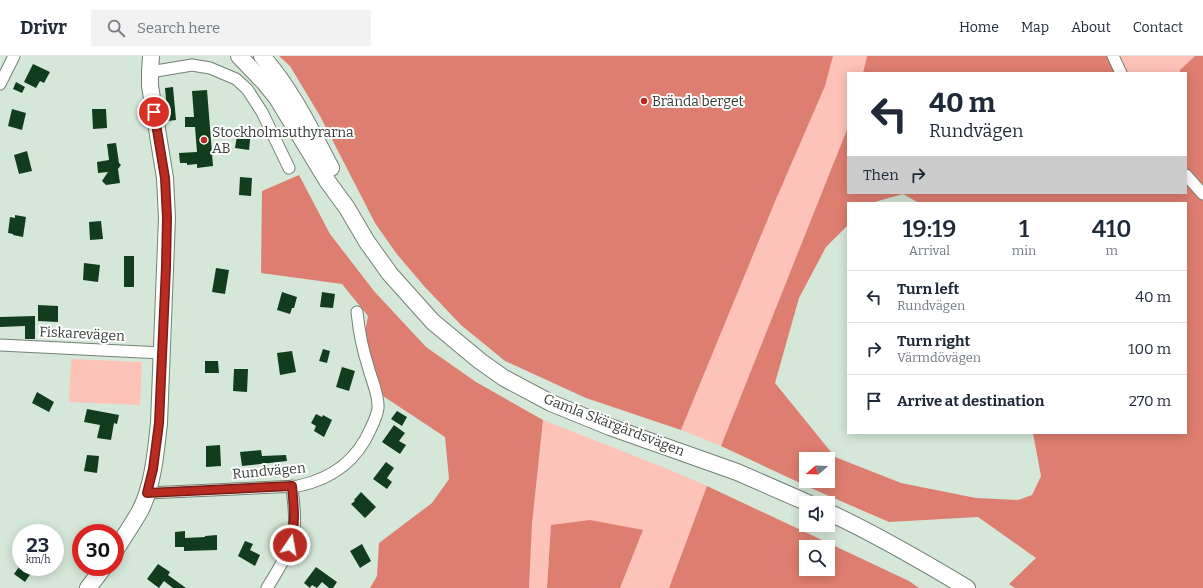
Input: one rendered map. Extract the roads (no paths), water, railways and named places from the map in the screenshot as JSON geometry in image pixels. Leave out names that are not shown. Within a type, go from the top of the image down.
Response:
[{"type":"main road","points":[[124,536],[140,510],[147,493],[156,449],[162,353],[167,218],[165,178],[152,101],[150,72],[151,56]]},
{"type":"main road","name":"Gamla Skärgårdsvägen","points":[[239,56],[277,98],[328,182],[347,208],[367,242],[385,267],[415,303],[453,340],[504,378],[551,402],[578,414],[737,472],[799,499]]},
{"type":"main road","name":"Gamla Skärgårdsvägen","points":[[262,56],[290,92],[311,129],[336,178],[347,208]]},
{"type":"main road","points":[[835,515],[912,555],[967,588]]},
{"type":"main road","points":[[88,588],[97,576]]},
{"type":"street","points":[[0,84],[14,56]]},
{"type":"street","points":[[1113,56],[1121,72]]},
{"type":"street","points":[[150,72],[192,65],[210,68],[236,79],[247,89],[262,112],[289,168]]},
{"type":"street","points":[[1187,176],[1203,194]]},
{"type":"street","name":"Rundvägen","points":[[147,493],[298,486],[320,480],[336,472],[343,466],[351,458],[368,435],[378,408],[377,398],[358,329],[357,312]]},
{"type":"street","name":"Fiskarevägen","points":[[0,345],[162,353]]},
{"type":"street","points":[[267,588],[290,545],[294,530],[295,517],[292,486]]},
{"type":"place","name":"Brända berget","points":[[644,101]]},
{"type":"place","name":"Stockholmsuthyrarna AB","points":[[204,140]]}]
